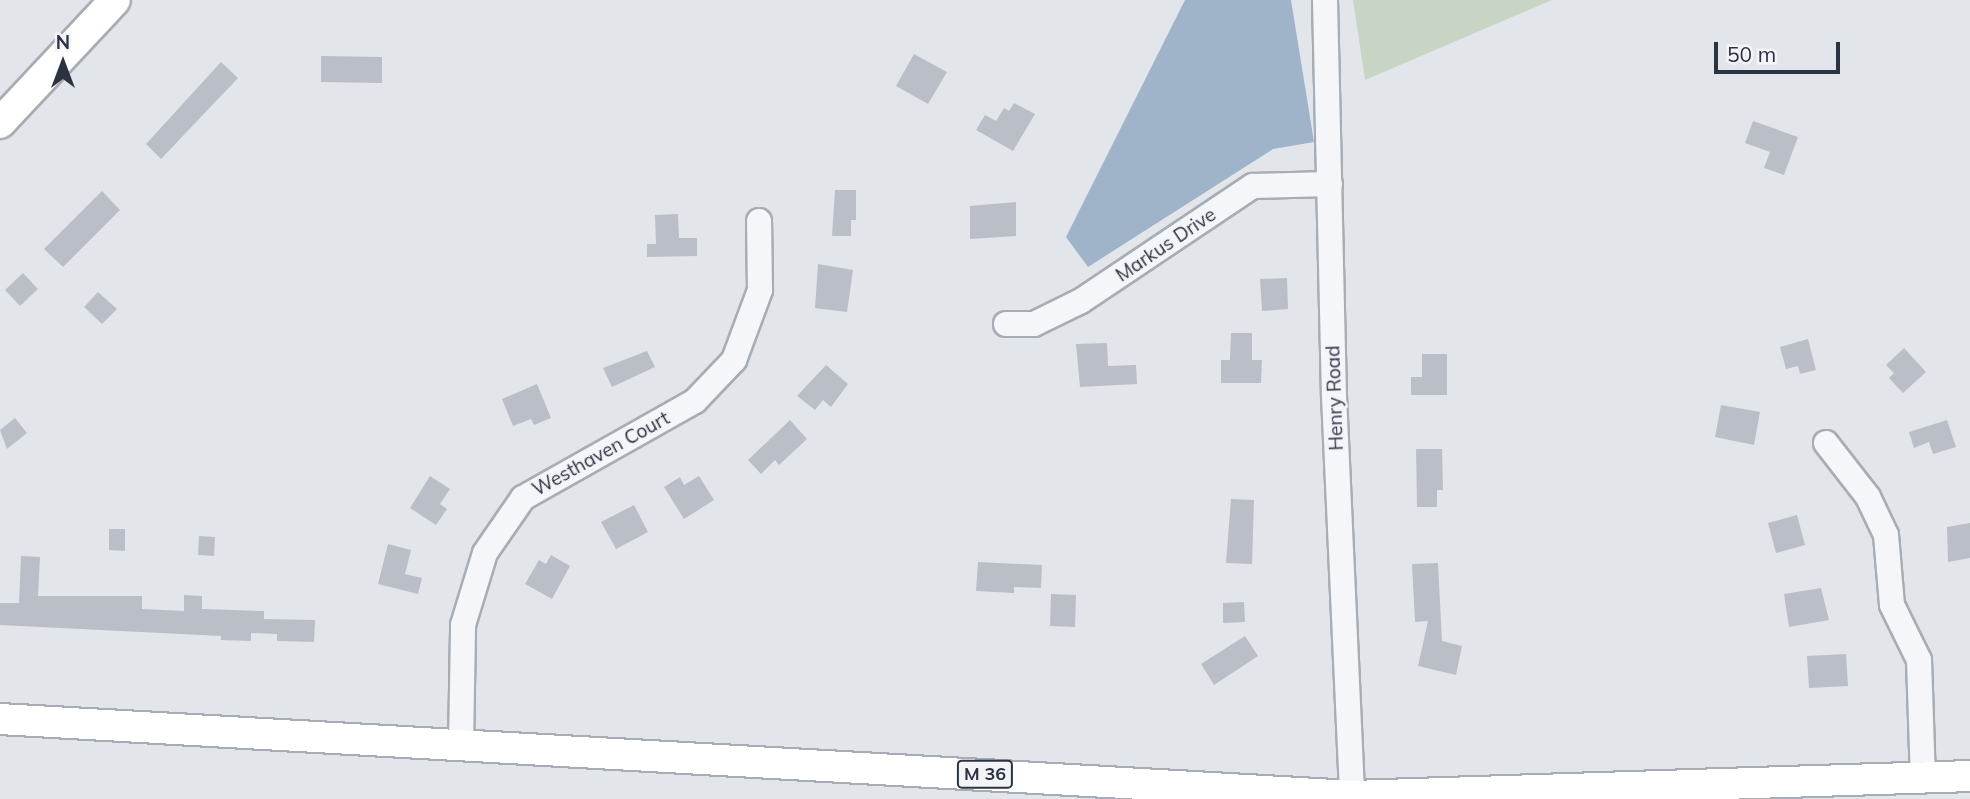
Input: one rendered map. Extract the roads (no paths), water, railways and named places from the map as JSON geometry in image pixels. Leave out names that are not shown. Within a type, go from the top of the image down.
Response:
[{"type":"main road","points":[[0,123],[115,0]]},
{"type":"main road","name":"M 36","points":[[0,719],[1352,796],[1970,776]]},
{"type":"street","name":"Henry Road","points":[[1325,0],[1334,396],[1352,796]]},
{"type":"street","name":"Markus Drive","points":[[1006,324],[1034,324],[1081,301],[1254,187],[1330,184]]},
{"type":"street","name":"Westhaven Court","points":[[461,745],[463,625],[485,554],[523,498],[695,401],[734,360],[760,290],[759,221]]},
{"type":"street","points":[[1826,443],[1868,497],[1886,535],[1892,604],[1919,660],[1923,779]]},
{"type":"water","points":[[1185,0],[1291,0],[1314,142],[1273,149],[1088,267],[1066,237]]}]
